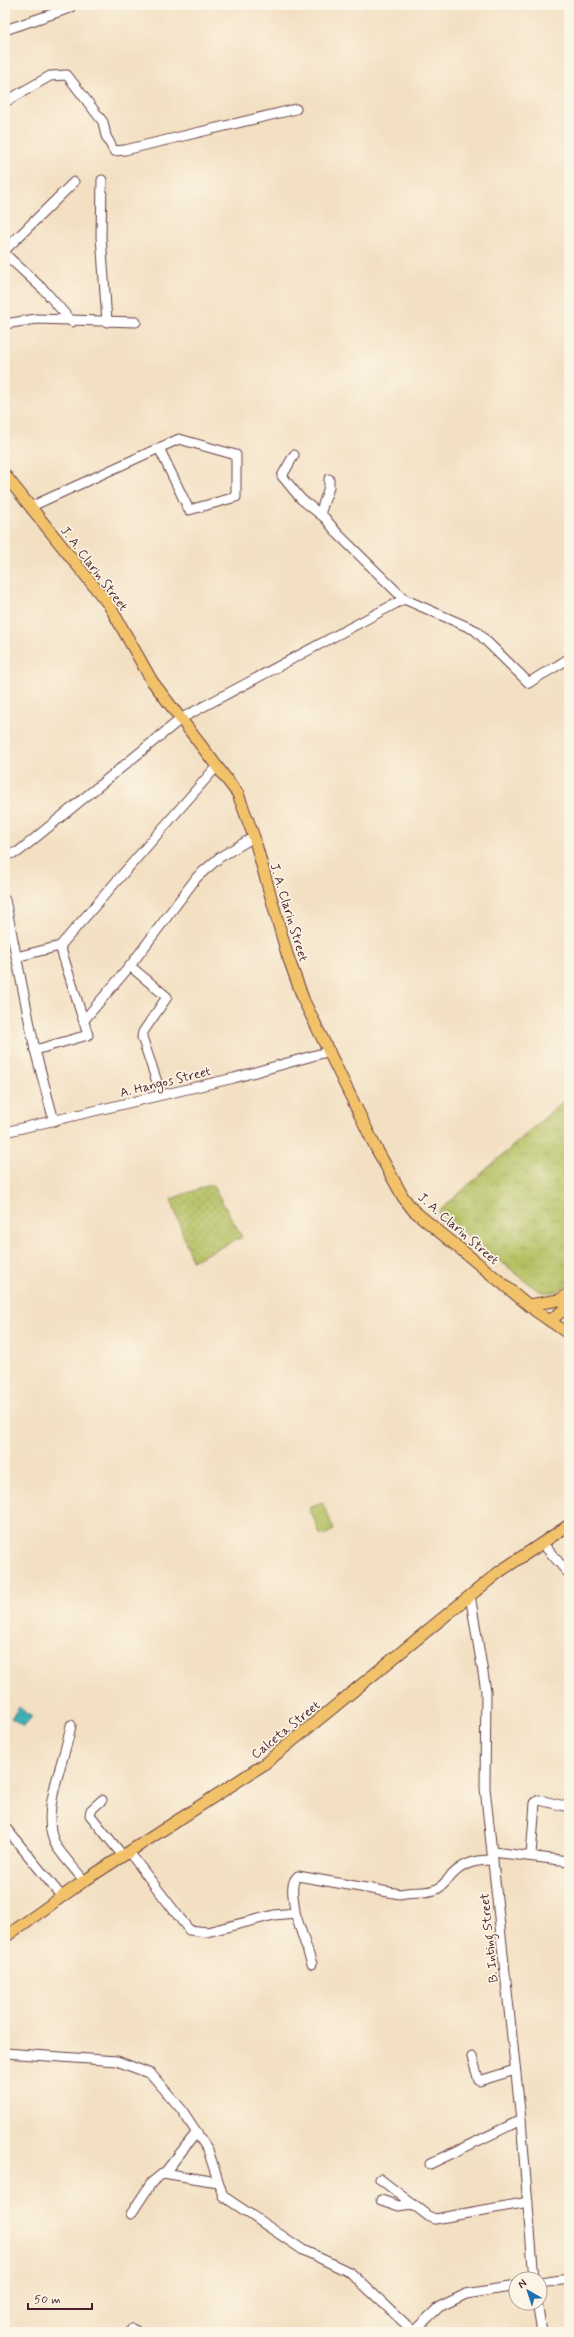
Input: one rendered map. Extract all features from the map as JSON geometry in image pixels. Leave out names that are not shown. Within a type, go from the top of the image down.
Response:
[{"type":"main road","name":"J. A. Clarin Street","points":[[5,475],[109,605],[152,681],[182,718],[238,794],[254,837],[287,954],[304,1001],[330,1051],[375,1146],[406,1202],[413,1210],[529,1305],[550,1320],[567,1329]]},
{"type":"main road","points":[[529,1305],[552,1302],[569,1294]]},
{"type":"main road","points":[[550,1320],[569,1305]]},
{"type":"main road","name":"Calceta Street","points":[[5,1937],[84,1881],[263,1765],[499,1572],[569,1525]]},
{"type":"street","points":[[5,30],[70,8]]},
{"type":"street","points":[[5,102],[50,76],[67,75],[104,122],[106,136],[114,151],[125,150],[296,109]]},
{"type":"street","points":[[102,180],[101,236],[107,322]]},
{"type":"street","points":[[5,250],[74,182]]},
{"type":"street","points":[[5,254],[45,291],[72,322]]},
{"type":"street","points":[[5,324],[36,319],[72,322],[136,322]]},
{"type":"street","points":[[30,506],[179,439],[236,455],[236,497],[189,510],[159,448]]},
{"type":"street","points":[[294,456],[282,476],[301,499],[320,514],[404,599],[475,630],[529,683],[541,673],[553,670],[569,658]]},
{"type":"street","points":[[320,514],[329,487],[329,479]]},
{"type":"street","points":[[5,855],[18,852],[182,718],[404,599]]},
{"type":"street","points":[[16,957],[60,946],[218,766]]},
{"type":"street","points":[[84,1020],[130,966],[197,877],[220,857],[254,837]]},
{"type":"street","points":[[5,900],[35,1050],[54,1121]]},
{"type":"street","points":[[35,1050],[88,1035],[60,946]]},
{"type":"street","points":[[130,966],[167,997],[143,1032],[142,1037],[160,1094]]},
{"type":"street","name":"A. Hangos Street","points":[[5,1132],[160,1094],[234,1078],[330,1051]]},
{"type":"street","points":[[542,1543],[569,1574]]},
{"type":"street","name":"B. Inting Street","points":[[470,1595],[486,1691],[485,1788],[515,2070],[533,2271]]},
{"type":"street","points":[[71,1725],[68,1744],[53,1793],[50,1815],[52,1836],[57,1847],[84,1881]]},
{"type":"street","points":[[102,1800],[92,1810],[90,1815],[126,1854],[189,1930],[207,1932],[274,1915],[295,1913]]},
{"type":"street","points":[[531,1855],[535,1803],[539,1800],[569,1807]]},
{"type":"street","points":[[5,1827],[62,1897]]},
{"type":"street","points":[[312,1964],[295,1913],[295,1901],[292,1891],[295,1878],[298,1876],[400,1894],[411,1891],[432,1891],[438,1888],[464,1865],[493,1856],[531,1855],[569,1861]]},
{"type":"street","points":[[5,2053],[117,2061],[151,2074],[182,2110],[208,2150],[217,2182],[223,2196],[303,2250],[351,2273],[413,2332],[439,2307],[466,2294],[508,2287]]},
{"type":"street","points":[[472,2057],[479,2081],[515,2070]]},
{"type":"street","points":[[430,2164],[520,2120]]},
{"type":"street","points":[[131,2214],[152,2182],[164,2173],[197,2132]]},
{"type":"street","points":[[164,2173],[217,2182]]},
{"type":"street","points":[[380,2180],[428,2216],[443,2219],[466,2212],[528,2202]]},
{"type":"street","points":[[394,2191],[379,2201],[399,2206],[412,2204]]},
{"type":"street","points":[[548,2282],[569,2279]]},
{"type":"street","points":[[538,2311],[542,2332]]},
{"type":"street","points":[[130,2332],[132,2329],[138,2332]]},
{"type":"green space","points":[[569,1096],[569,1284],[557,1291],[546,1292],[537,1290],[438,1212]]},
{"type":"green space","points":[[212,1184],[242,1237],[192,1261],[171,1199]]},
{"type":"green space","points":[[322,1502],[334,1530],[321,1536],[309,1507]]},
{"type":"water","points":[[19,1707],[32,1717],[23,1727],[11,1718]]}]
